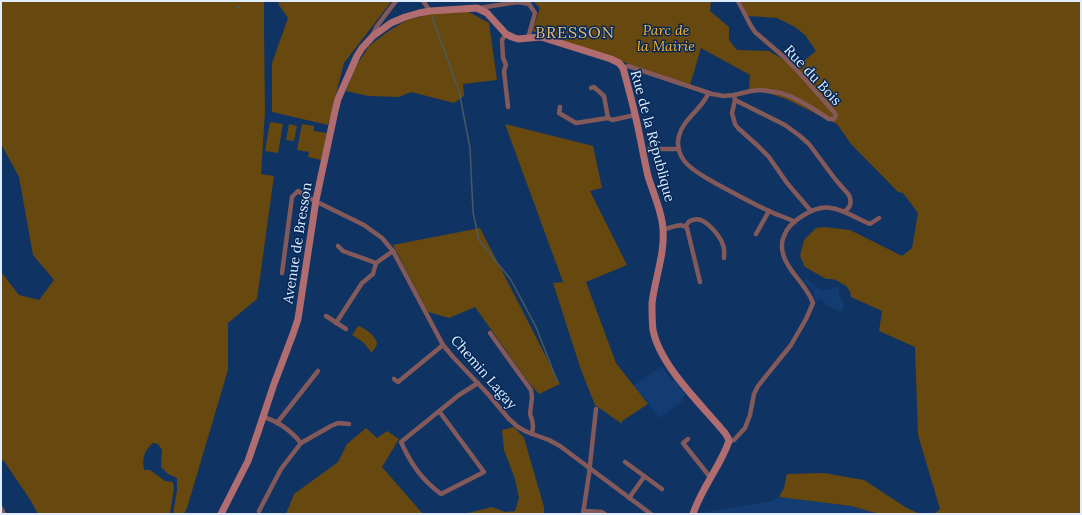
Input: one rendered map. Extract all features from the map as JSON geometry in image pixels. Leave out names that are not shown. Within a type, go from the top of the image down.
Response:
[{"type":"street","points":[[373,36],[377,26],[396,1]]},
{"type":"street","points":[[423,1],[430,11]]},
{"type":"street","name":"Rue du Bois","points":[[623,68],[628,66],[632,67],[708,94],[735,98],[751,91],[761,90],[782,92],[807,105],[829,120],[833,120],[836,116],[833,111],[804,78],[784,56],[755,32],[738,1]]},
{"type":"street","points":[[477,8],[518,2],[529,2],[534,13],[528,38]]},
{"type":"street","points":[[477,8],[487,13],[506,34],[502,40],[503,58],[506,65],[504,71],[508,107]]},
{"type":"street","name":"Avenue de Bresson","points":[[221,514],[248,461],[298,319],[316,200],[335,111],[338,99],[357,56],[373,36],[391,23],[405,17],[430,11],[477,8]]},
{"type":"street","name":"Rue de la République","points":[[506,34],[518,40],[541,37],[619,63],[623,68],[648,176],[660,210],[664,229],[664,245],[653,301],[652,316],[654,331],[662,353],[671,368],[725,433],[729,441]]},
{"type":"street","points":[[591,88],[594,87],[604,96],[608,118]]},
{"type":"street","points":[[708,94],[688,118],[678,137],[679,149],[684,160],[689,166],[708,178],[769,211],[795,222]]},
{"type":"street","points":[[811,211],[787,183],[769,157],[735,124],[732,113],[735,98],[785,125],[804,140],[849,195],[851,200],[850,205],[845,211]]},
{"type":"street","points":[[560,107],[559,113],[576,123],[608,118],[612,120],[635,115]]},
{"type":"street","points":[[649,149],[679,149]]},
{"type":"street","name":"Chemin Lagay","points":[[282,273],[292,197],[298,191],[364,225],[382,238],[393,251],[443,345],[509,418],[518,427],[560,446],[651,514]]},
{"type":"street","points":[[693,514],[700,496],[729,441],[734,440],[745,428],[750,415],[754,394],[758,386],[791,345],[806,319],[813,303],[808,291],[788,266],[784,256],[782,246],[783,236],[788,228],[811,211],[829,207],[845,211],[863,222],[870,224],[879,218]]},
{"type":"street","points":[[756,234],[769,211]]},
{"type":"street","points":[[686,226],[688,222],[696,219],[703,220],[712,228],[723,243],[724,258]]},
{"type":"street","points":[[664,229],[681,224],[688,228],[700,282]]},
{"type":"street","points":[[338,246],[344,250],[376,263]]},
{"type":"street","points":[[336,323],[362,283],[373,274],[376,263],[393,251]]},
{"type":"street","points":[[326,316],[346,329]]},
{"type":"street","points":[[490,333],[531,390],[532,397],[530,414],[533,426],[532,434]]},
{"type":"street","points":[[394,378],[398,382],[443,345]]},
{"type":"street","points":[[277,423],[318,370]]},
{"type":"street","points":[[439,411],[484,472],[441,494],[429,486],[422,477],[408,458],[401,442],[439,411],[459,395],[478,383]]},
{"type":"street","points":[[596,409],[583,512],[602,512],[605,514]]},
{"type":"street","points":[[263,417],[277,423],[293,433],[301,443]]},
{"type":"street","points":[[259,511],[281,469],[301,443],[338,423],[349,424]]},
{"type":"street","points":[[688,439],[683,443],[710,477]]},
{"type":"street","points":[[625,462],[662,489]]},
{"type":"street","points":[[629,498],[644,476]]},
{"type":"street","points":[[1,508],[4,514]]},
{"type":"shaded area","points":[[807,279],[818,288],[824,290],[831,290],[838,286],[839,297],[845,304],[841,312],[824,304],[825,301],[821,299],[819,299],[817,303],[812,288],[803,281]]},
{"type":"shaded area","points":[[662,366],[672,381],[675,380],[686,394],[682,398],[684,400],[660,418],[633,386]]},
{"type":"shaded area","points":[[779,497],[851,506],[879,514],[698,514],[772,501]]},
{"type":"green space","points":[[1,1],[264,1],[265,112],[261,174],[274,176],[257,299],[228,323],[228,370],[184,514],[173,514],[177,490],[177,478],[168,474],[161,467],[162,450],[158,444],[153,443],[146,452],[143,462],[144,470],[150,470],[165,481],[173,482],[174,488],[170,514],[38,514],[4,461],[1,460],[1,272],[19,295],[39,300],[54,280],[33,255],[19,177],[1,144]]},
{"type":"green space","points":[[278,1],[391,2],[344,63],[328,125],[272,112],[272,63],[288,18]]},
{"type":"green space","name":"Parc de la Mairie","points":[[533,1],[711,1],[710,11],[729,27],[729,40],[737,50],[769,51],[796,67],[816,51],[805,35],[795,27],[777,18],[748,16],[741,1],[1081,1],[1081,514],[934,514],[940,509],[918,435],[915,347],[879,331],[882,311],[851,297],[850,291],[846,286],[836,280],[826,279],[805,267],[800,256],[804,240],[816,228],[824,227],[850,230],[902,256],[912,248],[918,213],[903,193],[898,192],[851,144],[837,124],[786,99],[768,93],[749,90],[750,75],[701,48],[690,85],[532,31],[540,8]]},
{"type":"green space","points":[[465,10],[489,23],[497,80],[463,84],[464,96],[454,103],[411,92],[399,97],[368,96],[346,91],[356,66],[369,46],[387,32],[407,20],[438,12]]},
{"type":"green space","points":[[270,122],[283,124],[278,153],[265,151]]},
{"type":"green space","points":[[289,124],[297,126],[294,141],[286,140]]},
{"type":"green space","points":[[302,124],[314,126],[314,131],[327,133],[321,160],[308,157],[309,152],[297,150]]},
{"type":"green space","points":[[505,124],[593,146],[602,188],[590,191],[627,265],[586,282],[616,363],[648,404],[622,421],[622,424],[595,405],[581,370],[553,283],[563,282]]},
{"type":"green space","points":[[480,228],[560,384],[539,394],[529,383],[475,307],[449,318],[428,312],[393,245]]},
{"type":"green space","points":[[358,326],[364,328],[375,338],[377,344],[372,353],[363,342],[352,335]]},
{"type":"green space","points":[[514,427],[524,438],[544,507],[544,514],[464,514],[492,507],[505,512],[515,511],[519,498],[515,479],[504,450],[502,430]]},
{"type":"green space","points":[[366,428],[377,438],[387,431],[399,439],[382,467],[423,514],[286,514],[294,494],[338,462],[347,444]]},
{"type":"green space","points":[[824,473],[864,480],[905,507],[920,514],[879,514],[851,506],[779,497],[784,488],[787,474]]},
{"type":"waterway","points":[[236,7],[240,8]]},
{"type":"waterway","points":[[432,17],[459,91],[470,148],[473,212],[479,240],[511,280],[536,327],[557,381]]},
{"type":"district","name":"BRESSON","points":[[575,32]]}]
